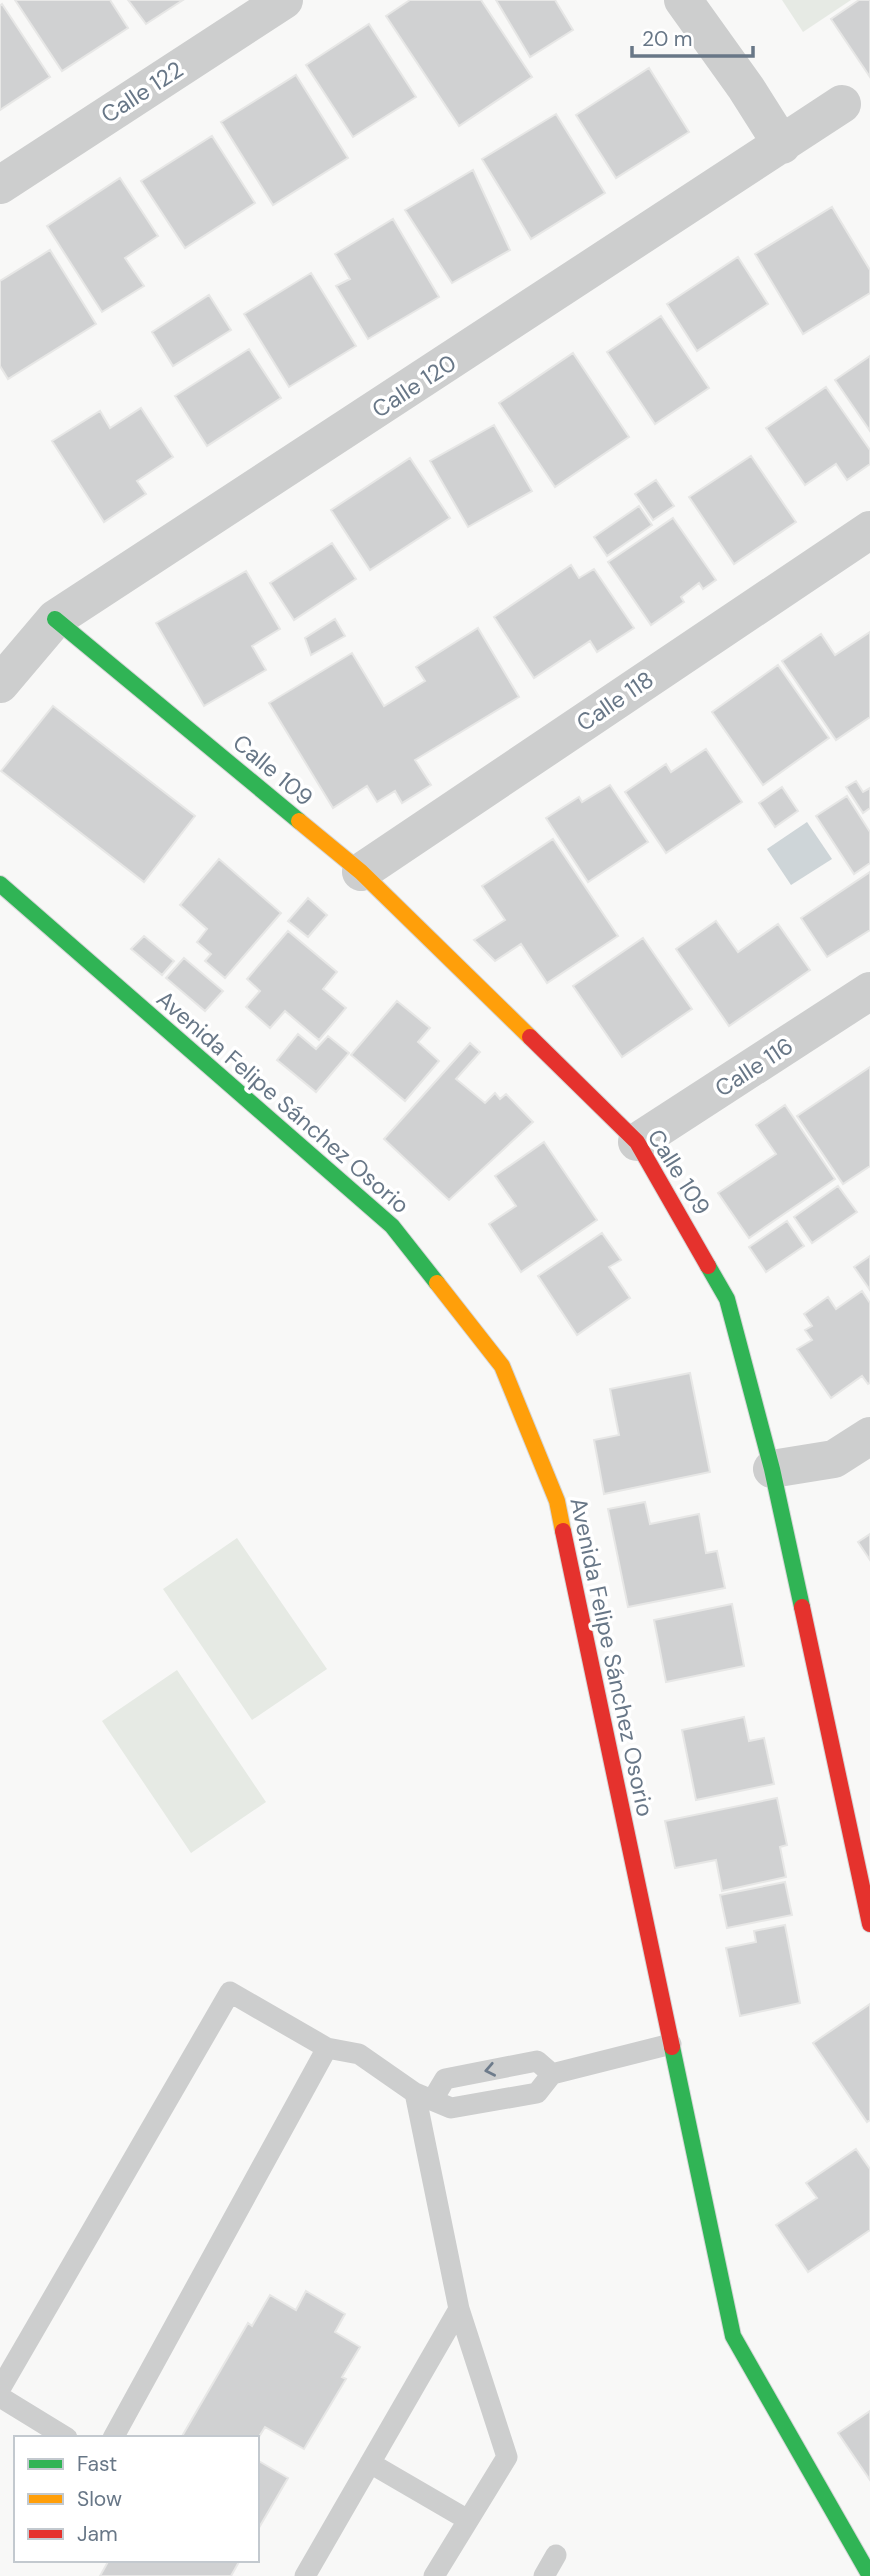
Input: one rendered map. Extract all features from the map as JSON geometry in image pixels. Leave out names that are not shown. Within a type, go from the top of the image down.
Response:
[{"type":"street","name":"Calle 122","points":[[0,185],[284,0]]},
{"type":"street","points":[[683,0],[746,88],[782,145]]},
{"type":"street","name":"Calle 120","points":[[0,684],[55,620],[842,104]]},
{"type":"street","name":"Calle 118","points":[[361,872],[870,530]]},
{"type":"street","name":"Calle 109","points":[[55,620],[361,872],[637,1142],[727,1299],[772,1469],[868,1904]]},
{"type":"street","name":"Avenida Felipe Sánchez Osorio","points":[[0,884],[392,1226],[502,1366],[556,1501],[733,2336],[870,2576]]},
{"type":"street","name":"Calle 116","points":[[637,1142],[870,991]]},
{"type":"street","points":[[772,1469],[834,1459],[870,1436]]},
{"type":"lane","points":[[0,2389],[230,1992],[327,2048],[359,2054],[424,2096],[451,2108],[537,2092],[552,2074],[671,2044]]},
{"type":"lane","points":[[114,2436],[327,2048]]},
{"type":"lane","points":[[424,2096],[445,2079],[537,2061],[552,2074]]},
{"type":"lane","points":[[424,2096],[459,2309],[507,2457],[434,2576]]},
{"type":"lane","points":[[305,2576],[459,2309]]},
{"type":"lane","points":[[0,2397],[64,2436]]},
{"type":"lane","points":[[370,2462],[468,2521]]},
{"type":"lane","points":[[544,2576],[556,2555]]},
{"type":"shaded area","points":[[782,0],[851,0],[803,32]]},
{"type":"shaded area","points":[[807,822],[832,859],[791,885],[767,849]]},
{"type":"shaded area","points":[[237,1538],[327,1669],[252,1720],[163,1589]]},
{"type":"shaded area","points":[[177,1670],[266,1802],[191,1853],[102,1721]]},
{"type":"building","points":[[15,0],[110,0],[128,28],[62,71]]},
{"type":"building","points":[[128,0],[183,0],[146,24]]},
{"type":"building","points":[[410,0],[481,0],[532,77],[459,126],[386,16]]},
{"type":"building","points":[[496,0],[555,0],[573,30],[530,57]]},
{"type":"building","points":[[859,0],[870,0],[870,77],[831,19]]},
{"type":"building","points":[[2,4],[50,77],[0,110],[0,6]]},
{"type":"building","points":[[369,24],[416,97],[353,137],[306,65]]},
{"type":"building","points":[[649,68],[689,132],[616,178],[576,115]]},
{"type":"building","points":[[296,75],[348,158],[273,205],[221,122]]},
{"type":"building","points":[[556,114],[605,193],[531,239],[482,159]]},
{"type":"building","points":[[212,136],[255,203],[185,248],[141,181]]},
{"type":"building","points":[[473,170],[510,250],[452,283],[405,210]]},
{"type":"building","points":[[120,178],[158,236],[125,258],[144,286],[102,312],[47,226]]},
{"type":"building","points":[[832,207],[870,270],[870,293],[803,334],[755,254]]},
{"type":"building","points":[[393,219],[439,297],[368,339],[336,286],[350,279],[335,254]]},
{"type":"building","points":[[50,250],[96,324],[8,379],[0,366],[0,281]]},
{"type":"building","points":[[738,257],[768,304],[697,351],[667,304]]},
{"type":"building","points":[[311,273],[356,346],[289,387],[244,314]]},
{"type":"building","points":[[209,295],[231,330],[173,366],[152,332]]},
{"type":"building","points":[[661,316],[709,388],[655,424],[607,352]]},
{"type":"building","points":[[249,349],[281,398],[207,446],[175,396]]},
{"type":"building","points":[[573,353],[629,437],[555,487],[499,403]]},
{"type":"building","points":[[870,356],[870,431],[835,380]]},
{"type":"building","points":[[826,387],[870,450],[870,464],[847,480],[836,464],[805,485],[766,428]]},
{"type":"building","points":[[141,408],[173,457],[137,481],[146,494],[104,522],[52,441],[100,411],[110,428]]},
{"type":"building","points":[[494,425],[532,491],[468,527],[430,461]]},
{"type":"building","points":[[751,456],[796,522],[734,564],[689,497]]},
{"type":"building","points":[[410,458],[450,518],[370,570],[331,510]]},
{"type":"building","points":[[656,480],[674,506],[653,520],[635,494]]},
{"type":"building","points":[[639,506],[652,525],[607,556],[594,537]]},
{"type":"building","points":[[673,518],[716,580],[703,589],[699,583],[681,597],[684,602],[651,625],[608,562]]},
{"type":"building","points":[[332,543],[356,579],[294,620],[270,583]]},
{"type":"building","points":[[571,565],[579,578],[594,569],[634,628],[597,652],[590,641],[534,678],[494,617]]},
{"type":"building","points":[[246,571],[280,629],[252,646],[266,670],[204,706],[156,623]]},
{"type":"building","points":[[335,619],[345,636],[311,655],[305,638]]},
{"type":"building","points":[[478,628],[519,697],[415,760],[431,785],[402,803],[395,791],[377,802],[367,786],[333,808],[269,703],[352,653],[384,706],[425,681],[416,667]]},
{"type":"building","points":[[870,632],[870,717],[836,740],[782,661],[821,634],[835,655]]},
{"type":"building","points":[[778,665],[829,738],[763,785],[712,712]]},
{"type":"building","points":[[53,706],[195,816],[144,882],[1,771]]},
{"type":"building","points":[[706,749],[742,802],[666,853],[625,792],[666,764],[671,772]]},
{"type":"building","points":[[856,781],[863,792],[870,788],[870,808],[863,813],[846,787]]},
{"type":"building","points":[[610,785],[648,842],[588,882],[546,818],[579,797],[582,802]]},
{"type":"building","points":[[782,787],[798,811],[775,827],[759,803]]},
{"type":"building","points":[[847,796],[870,832],[870,863],[854,874],[816,816]]},
{"type":"building","points":[[553,839],[618,936],[547,983],[521,944],[495,961],[474,940],[505,920],[482,886]]},
{"type":"building","points":[[219,859],[281,913],[225,978],[205,961],[211,954],[197,942],[207,929],[180,905]]},
{"type":"building","points":[[870,872],[870,930],[827,957],[801,918]]},
{"type":"building","points":[[308,898],[327,915],[308,937],[288,921]]},
{"type":"building","points":[[716,921],[738,952],[778,924],[810,970],[729,1026],[676,949]]},
{"type":"building","points":[[288,931],[337,972],[323,989],[346,1008],[319,1040],[285,1011],[270,1028],[246,1007],[260,991],[247,979]]},
{"type":"building","points":[[144,936],[174,961],[162,975],[131,949]]},
{"type":"building","points":[[643,938],[692,1009],[622,1057],[573,986]]},
{"type":"building","points":[[184,958],[223,991],[205,1011],[166,978]]},
{"type":"building","points":[[397,1001],[430,1028],[418,1042],[439,1061],[405,1101],[351,1055]]},
{"type":"building","points":[[298,1034],[316,1049],[328,1036],[349,1053],[316,1092],[277,1060]]},
{"type":"building","points":[[470,1043],[480,1052],[456,1079],[485,1103],[495,1093],[500,1099],[506,1094],[533,1122],[449,1200],[384,1139]]},
{"type":"building","points":[[870,1067],[870,1166],[843,1184],[797,1116]]},
{"type":"building","points":[[785,1105],[835,1179],[749,1238],[718,1193],[776,1154],[756,1125]]},
{"type":"building","points":[[544,1142],[597,1220],[521,1272],[489,1224],[516,1206],[495,1176]]},
{"type":"building","points":[[838,1186],[857,1212],[812,1243],[794,1217]]},
{"type":"building","points":[[787,1221],[804,1246],[766,1272],[749,1247]]},
{"type":"building","points":[[602,1233],[621,1260],[609,1267],[630,1298],[577,1335],[538,1276]]},
{"type":"building","points":[[870,1256],[870,1290],[854,1267]]},
{"type":"building","points":[[862,1291],[870,1303],[870,1383],[862,1376],[831,1398],[797,1349],[812,1340],[805,1330],[812,1326],[804,1314],[828,1297],[836,1309]]},
{"type":"building","points":[[690,1373],[710,1472],[604,1494],[594,1440],[619,1435],[610,1389]]},
{"type":"building","points":[[645,1502],[650,1524],[699,1514],[706,1553],[717,1551],[725,1588],[628,1607],[608,1509]]},
{"type":"building","points":[[870,1534],[870,1560],[858,1542]]},
{"type":"building","points":[[732,1604],[744,1666],[666,1682],[654,1620]]},
{"type":"building","points":[[744,1717],[749,1741],[764,1738],[774,1784],[696,1800],[682,1730]]},
{"type":"building","points":[[777,1798],[787,1845],[780,1847],[786,1877],[722,1891],[716,1860],[675,1868],[665,1821]]},
{"type":"building","points":[[785,1882],[792,1915],[727,1928],[720,1895]]},
{"type":"building","points":[[785,1925],[800,2003],[740,2016],[726,1948],[756,1942],[754,1931]]},
{"type":"building","points":[[870,2004],[870,2120],[867,2122],[813,2043]]},
{"type":"building","points":[[856,2149],[870,2169],[870,2230],[808,2272],[776,2225],[817,2198],[806,2183]]},
{"type":"building","points":[[306,2291],[345,2314],[335,2332],[360,2347],[342,2377],[346,2379],[304,2449],[265,2427],[259,2437],[182,2436],[248,2323],[252,2326],[270,2295],[296,2310]]},
{"type":"building","points":[[870,2411],[870,2480],[838,2433]]},
{"type":"building","points":[[259,2461],[288,2478],[259,2528]]},
{"type":"building","points":[[108,2562],[239,2562],[231,2576],[100,2576]]},
{"type":"traffic: fast","points":[[55,619],[299,821]]},
{"type":"traffic: fast","points":[[0,884],[392,1226],[437,1283]]},
{"type":"traffic: fast","points":[[708,1266],[727,1299],[772,1469],[802,1607]]},
{"type":"traffic: fast","points":[[672,2047],[733,2336],[870,2576]]},
{"type":"traffic: slow","points":[[299,821],[361,872],[530,1037]]},
{"type":"traffic: slow","points":[[437,1283],[502,1366],[557,1501],[563,1531]]},
{"type":"traffic: jam","points":[[530,1037],[637,1142],[708,1266]]},
{"type":"traffic: jam","points":[[563,1531],[672,2047]]},
{"type":"traffic: jam","points":[[802,1607],[870,1924]]}]
